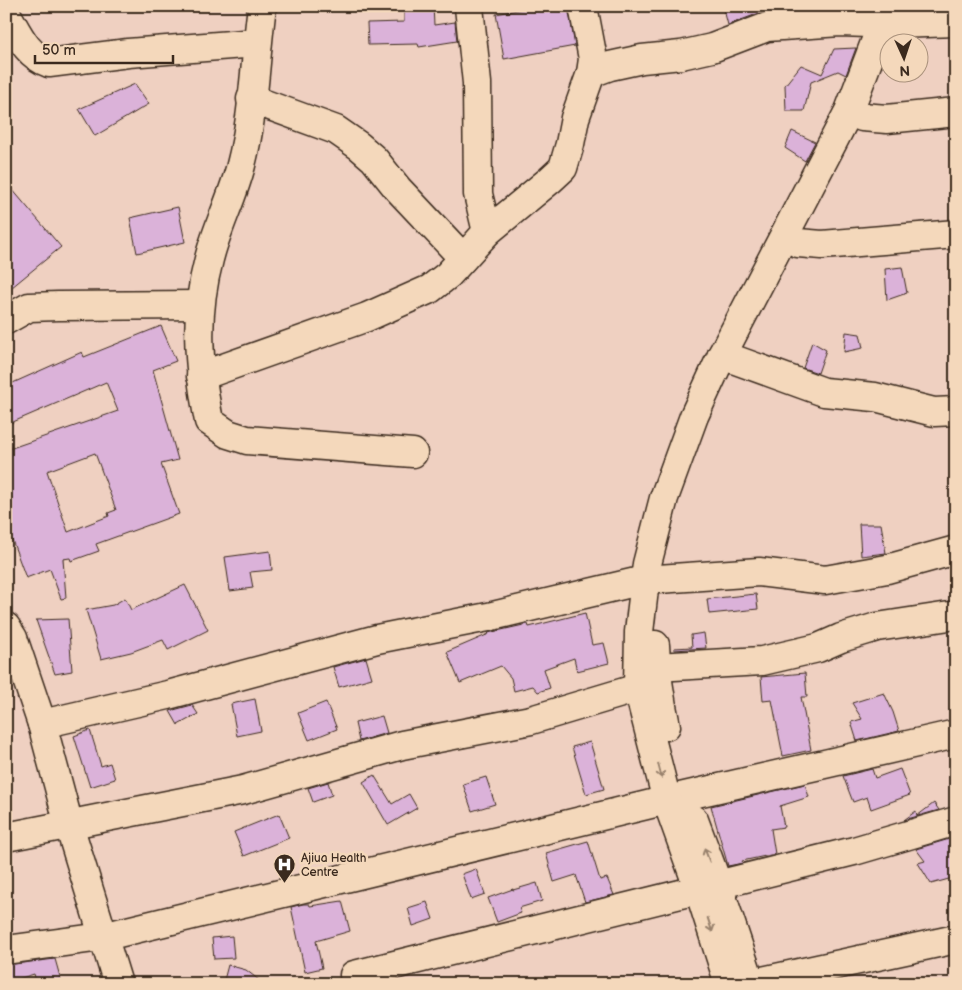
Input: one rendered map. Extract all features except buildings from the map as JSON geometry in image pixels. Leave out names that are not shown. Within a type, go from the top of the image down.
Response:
[{"type":"street","points":[[262,6],[247,138],[241,167],[209,259],[200,306],[198,354],[209,421],[228,434],[247,440],[414,453]]},
{"type":"street","points":[[201,376],[367,316],[430,290],[448,274],[487,232],[564,168],[575,118],[591,73],[593,59],[583,6]]},
{"type":"street","points":[[469,7],[477,83],[478,194],[487,232]]},
{"type":"street","points":[[6,14],[31,53],[38,59],[49,63],[128,53],[257,43]]},
{"type":"street","points":[[591,73],[610,66],[642,59],[681,55],[712,48],[767,27],[840,22],[891,15],[956,22]]},
{"type":"street","points":[[730,358],[798,243],[862,117],[891,15]]},
{"type":"street","points":[[891,15],[849,111],[730,358],[711,420],[653,580],[639,632],[638,688],[708,887],[745,984],[956,939]]},
{"type":"street","points":[[251,99],[336,130],[359,146],[374,159],[398,189],[463,258]]},
{"type":"street","points":[[862,117],[887,119],[956,112]]},
{"type":"street","points":[[798,243],[822,244],[956,234]]},
{"type":"street","points":[[6,320],[29,308],[58,306],[200,306]]},
{"type":"street","points":[[730,358],[824,392],[875,397],[934,412],[956,411]]},
{"type":"street","points":[[42,724],[168,695],[377,639],[488,617],[653,580],[759,572],[825,580],[886,569],[956,550]]},
{"type":"street","points":[[653,580],[656,667],[676,798]]},
{"type":"street","points":[[656,667],[762,660],[818,648],[841,638],[877,627],[956,615]]},
{"type":"street","points":[[6,628],[13,638],[42,724],[69,825],[118,984]]},
{"type":"street","points":[[6,837],[243,790],[402,745],[531,720],[638,688]]},
{"type":"street","points":[[6,950],[102,937],[676,798],[956,734]]},
{"type":"street","points":[[354,975],[854,851],[956,821]]},
{"type":"place","name":"Ajiua Health Centre","points":[[285,884]]}]
